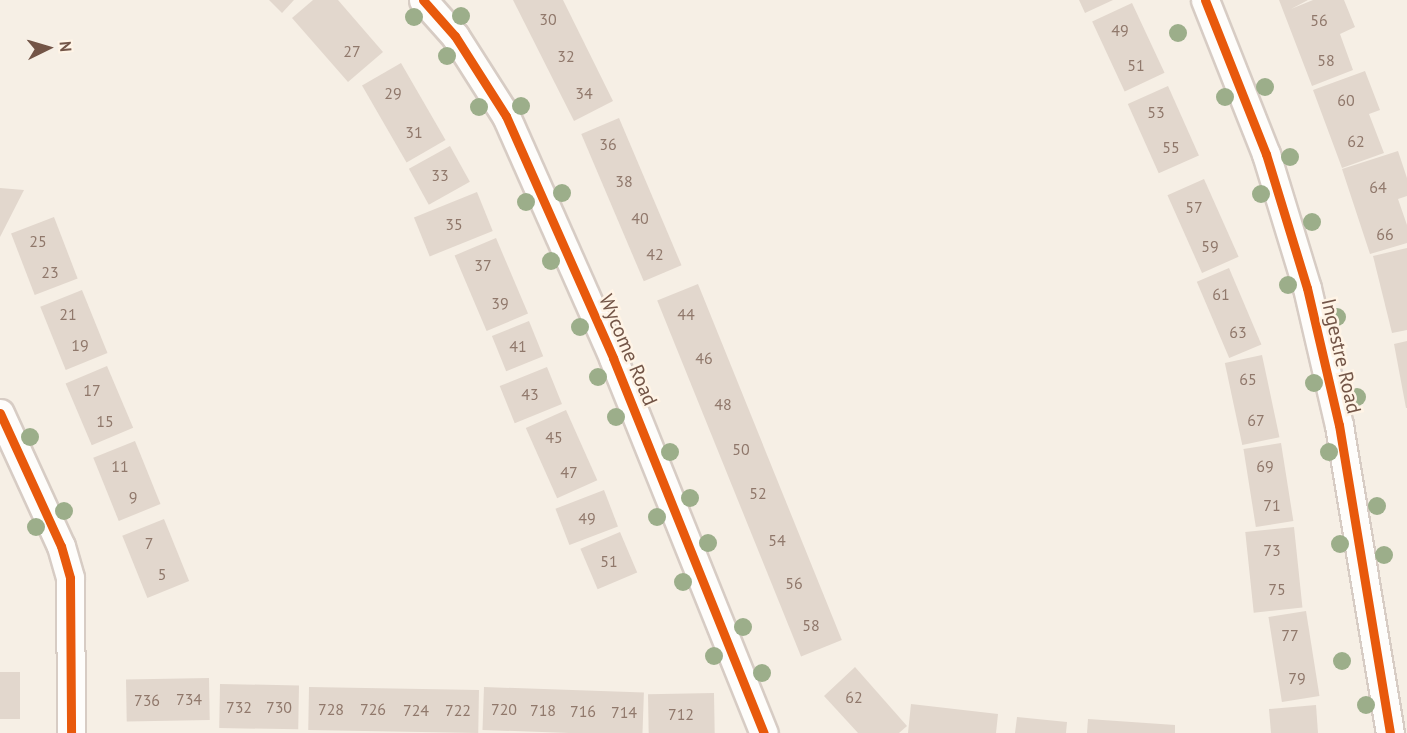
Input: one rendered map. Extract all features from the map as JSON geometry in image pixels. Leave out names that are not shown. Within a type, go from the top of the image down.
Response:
[{"type":"street","name":"Wycome Road","points":[[423,0],[455,36],[506,116],[612,358],[764,733]]},
{"type":"street","name":"Ingestre Road","points":[[1205,0],[1266,154],[1308,288],[1339,425],[1390,733]]},
{"type":"street","points":[[0,413],[61,546],[70,578],[71,733]]},
{"type":"building","points":[[269,0],[294,0],[282,13]]},
{"type":"building","points":[[313,0],[338,0],[383,52],[348,82],[292,18]]},
{"type":"building","points":[[513,0],[563,0],[613,101],[574,121]]},
{"type":"building","points":[[1079,0],[1113,0],[1085,13]]},
{"type":"building","points":[[1279,0],[1308,0],[1291,9],[1313,0],[1344,0],[1355,27],[1340,34],[1353,70],[1312,86]]},
{"type":"building","points":[[1132,3],[1165,73],[1125,91],[1092,22]]},
{"type":"building","points":[[401,63],[446,140],[407,163],[362,86]]},
{"type":"building","points":[[1365,71],[1380,110],[1369,114],[1384,153],[1342,168],[1313,90]]},
{"type":"building","points":[[1168,86],[1199,155],[1159,173],[1128,104]]},
{"type":"building","points":[[619,118],[682,265],[644,281],[581,134]]},
{"type":"building","points":[[450,146],[470,182],[429,205],[409,169]]},
{"type":"building","points":[[1398,151],[1407,178],[1407,196],[1398,199],[1407,225],[1407,243],[1370,254],[1342,169]]},
{"type":"building","points":[[1204,179],[1239,257],[1202,273],[1167,195]]},
{"type":"building","points":[[0,188],[24,190],[0,237]]},
{"type":"building","points":[[477,192],[493,231],[430,256],[414,217]]},
{"type":"building","points":[[54,217],[78,279],[35,295],[11,233]]},
{"type":"building","points":[[496,238],[528,313],[487,331],[455,256]]},
{"type":"building","points":[[1407,248],[1407,330],[1392,333],[1373,256]]},
{"type":"building","points":[[1229,268],[1261,344],[1229,358],[1197,282]]},
{"type":"building","points":[[698,284],[842,640],[801,657],[657,300]]},
{"type":"building","points":[[82,290],[107,353],[66,370],[40,307]]},
{"type":"building","points":[[529,321],[543,356],[506,371],[492,336]]},
{"type":"building","points":[[1407,341],[1407,408],[1406,408],[1394,344]]},
{"type":"building","points":[[1262,355],[1279,437],[1242,445],[1225,363]]},
{"type":"building","points":[[107,366],[133,428],[92,445],[66,384]]},
{"type":"building","points":[[547,367],[562,404],[515,423],[500,386]]},
{"type":"building","points":[[566,410],[597,480],[557,498],[526,428]]},
{"type":"building","points":[[135,441],[160,504],[119,521],[93,458]]},
{"type":"building","points":[[1281,443],[1293,521],[1256,527],[1243,449]]},
{"type":"building","points":[[604,490],[618,526],[569,545],[555,509]]},
{"type":"building","points":[[164,519],[189,581],[147,598],[122,536]]},
{"type":"building","points":[[1294,527],[1302,608],[1254,613],[1245,532]]},
{"type":"building","points":[[620,532],[637,573],[598,589],[580,549]]},
{"type":"building","points":[[1306,611],[1319,696],[1282,702],[1268,617]]},
{"type":"building","points":[[855,667],[907,726],[899,733],[858,733],[824,696]]},
{"type":"building","points":[[0,672],[20,672],[20,719],[0,719]]},
{"type":"building","points":[[209,678],[210,720],[127,721],[126,679]]},
{"type":"building","points":[[220,684],[299,685],[298,729],[219,728]]},
{"type":"building","points":[[309,687],[479,690],[478,733],[308,730]]},
{"type":"building","points":[[484,687],[644,693],[642,733],[482,730]]},
{"type":"building","points":[[714,693],[715,733],[649,733],[648,694]]},
{"type":"building","points":[[911,704],[998,714],[996,733],[908,733]]},
{"type":"building","points":[[1316,705],[1318,733],[1271,733],[1269,709]]},
{"type":"building","points":[[1017,717],[1067,722],[1066,733],[1015,733]]},
{"type":"building","points":[[1088,719],[1175,725],[1175,733],[1087,733]]},
{"type":"cycle path","points":[[423,0],[455,36],[506,116],[613,358],[764,733]]},
{"type":"cycle path","points":[[1205,0],[1266,154],[1307,288],[1339,425],[1390,733]]},
{"type":"cycle path","points":[[0,413],[61,546],[70,578],[71,733]]}]
